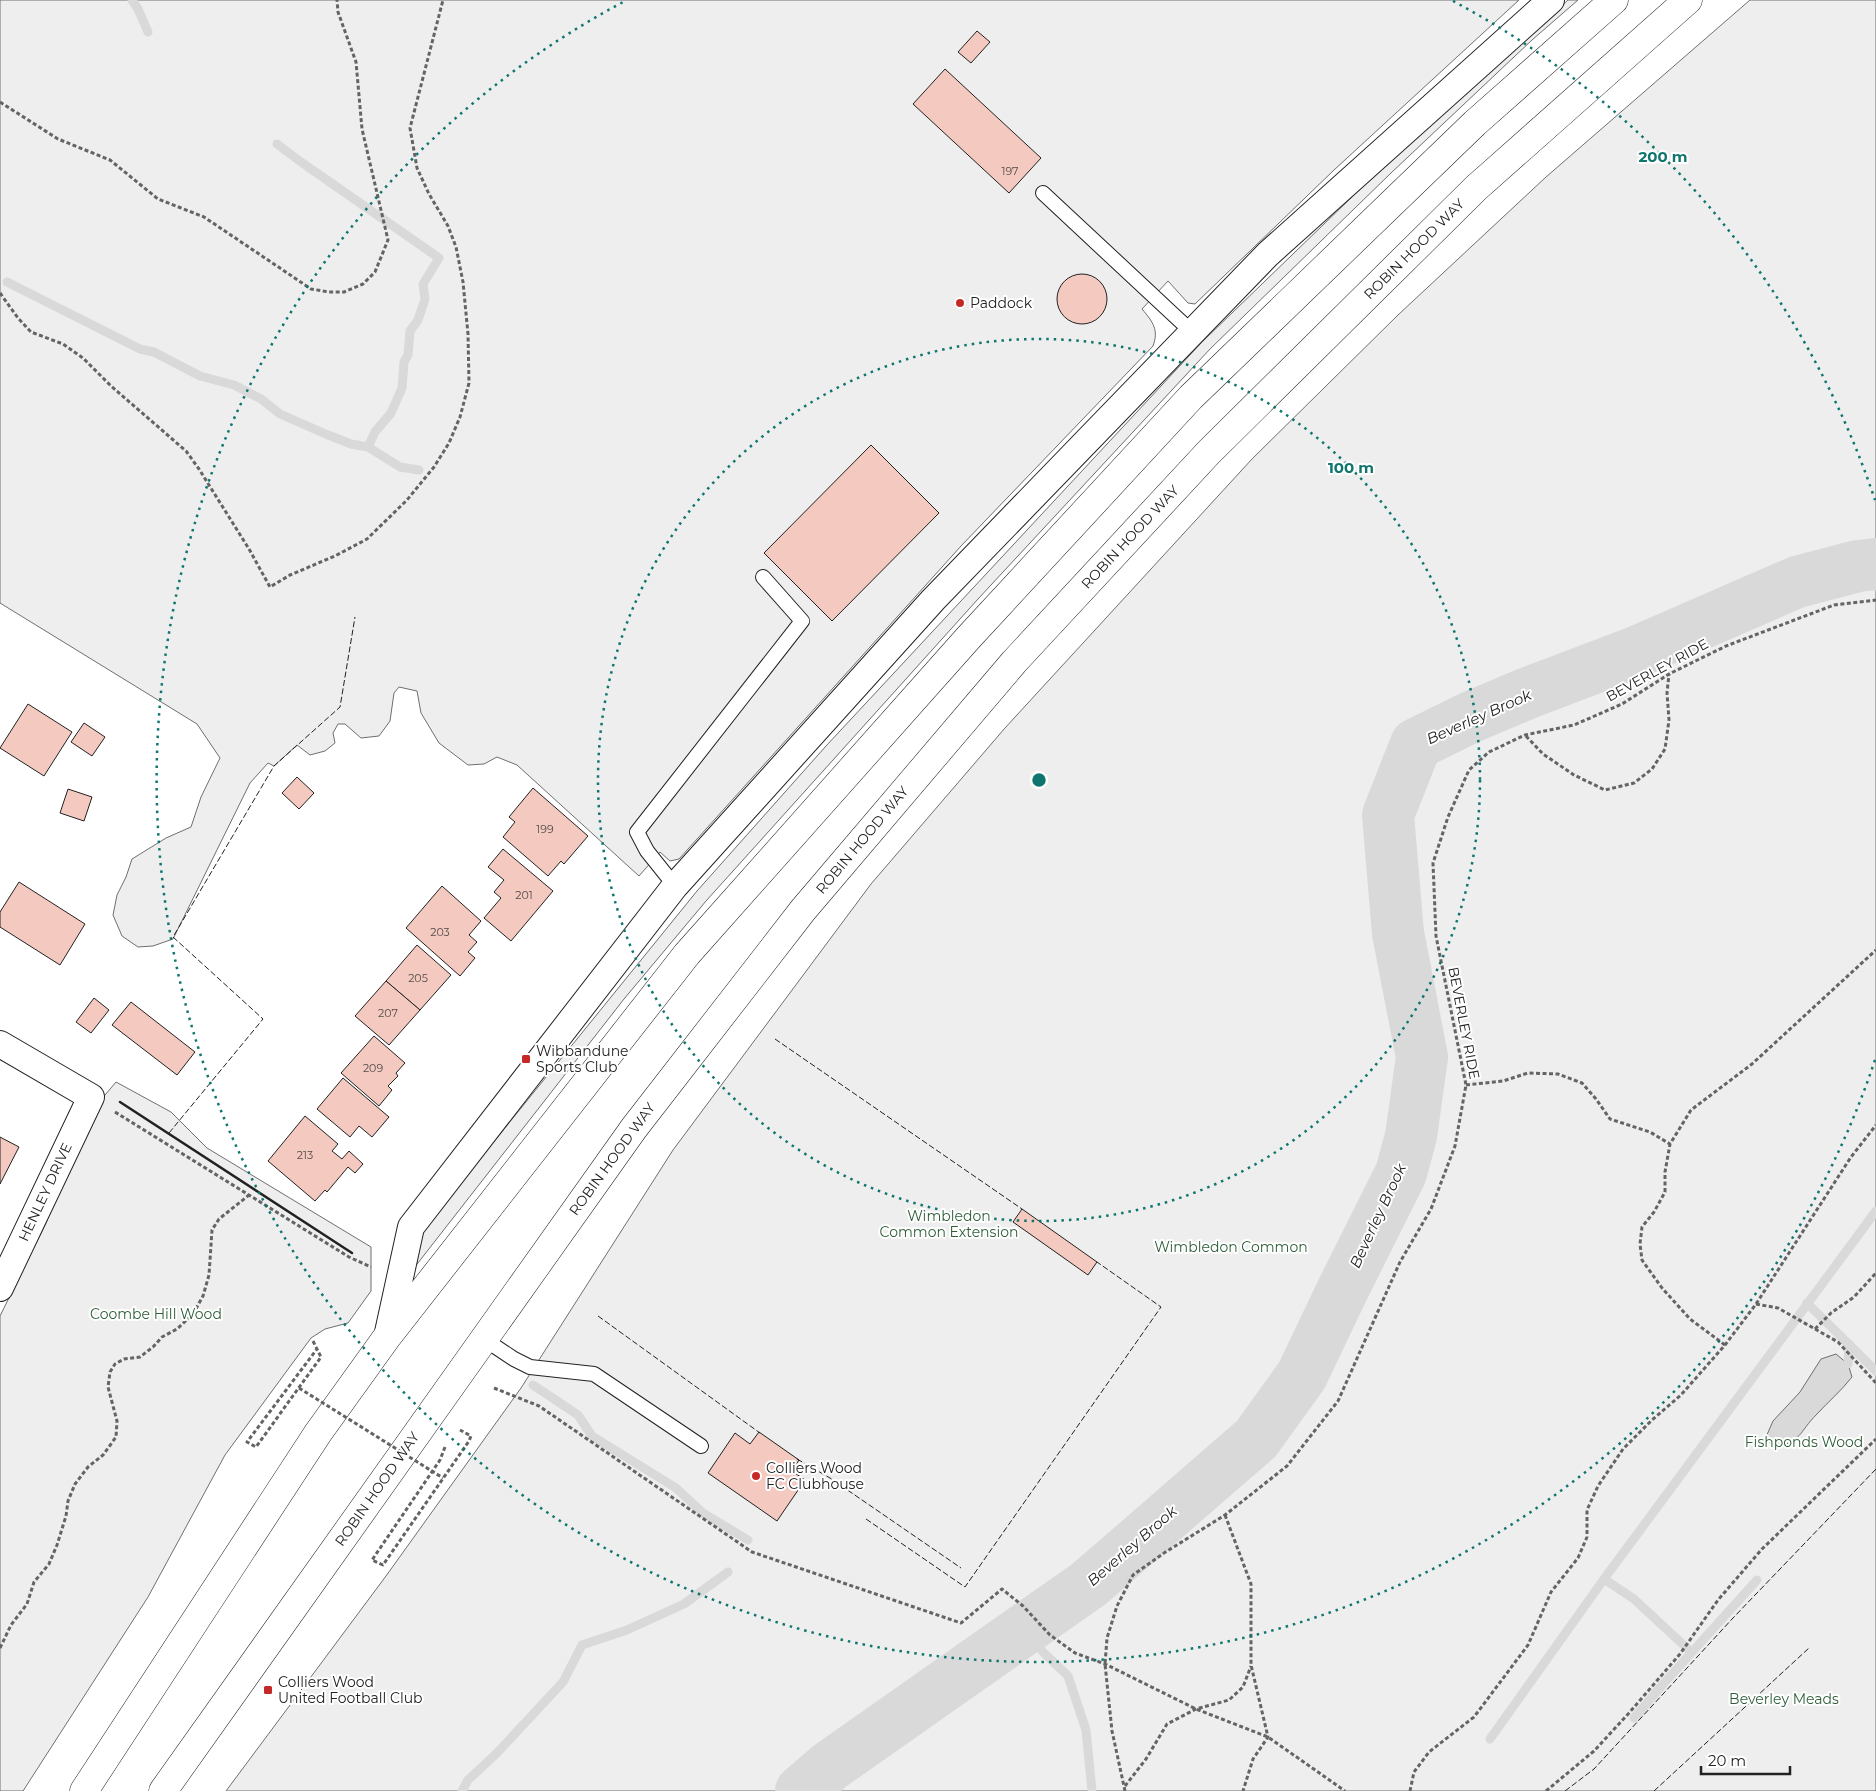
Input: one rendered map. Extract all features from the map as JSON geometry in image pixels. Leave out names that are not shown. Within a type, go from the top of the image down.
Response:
[{"type":"highway","points":[[84,1791],[318,1433],[387,1337],[687,954],[969,637],[1191,397],[1475,123],[1614,0]]},
{"type":"highway","name":"ROBIN HOOD WAY","points":[[163,1791],[634,1128],[802,910],[1014,662],[1209,452],[1476,188],[1688,0]]},
{"type":"street","points":[[387,1337],[411,1227],[675,886],[933,600],[1268,254],[1551,0]]},
{"type":"street","points":[[0,1044],[91,1097]]},
{"type":"street","name":"HENLEY DRIVE","points":[[0,1288],[91,1097]]},
{"type":"lane","points":[[1043,193],[1192,332]]},
{"type":"lane","points":[[675,886],[647,851],[637,832],[802,621],[763,577]]},
{"type":"lane","points":[[484,1339],[530,1367],[594,1374],[700,1446]]},
{"type":"path","points":[[0,102],[58,139],[110,160],[158,199],[204,217],[311,289],[344,292],[363,284],[376,272],[388,240],[362,129],[356,62],[338,12],[338,0]]},
{"type":"path","points":[[0,293],[31,332],[63,344],[83,358],[111,386],[186,451],[249,549],[270,587],[290,575],[335,556],[367,539],[407,500],[434,467],[449,443],[460,417],[469,383],[468,334],[463,282],[456,247],[448,226],[429,194],[417,168],[410,128],[443,0]]},
{"type":"path","name":"BEVERLEY RIDE","points":[[1125,1789],[1112,1731],[1105,1664],[1107,1638],[1114,1614],[1133,1575],[1225,1515],[1287,1466],[1338,1401],[1400,1262],[1431,1209],[1455,1146],[1466,1084],[1436,936],[1433,863],[1448,817],[1469,770],[1489,752],[1525,735],[1574,726],[1622,704],[1669,674],[1726,646],[1834,605],[1876,600]]},
{"type":"path","points":[[1525,735],[1543,754],[1574,775],[1605,790],[1634,783],[1652,769],[1665,749],[1669,720],[1667,693],[1669,674]]},
{"type":"path","points":[[1725,1345],[1690,1319],[1662,1288],[1642,1260],[1640,1244],[1642,1227],[1654,1212],[1665,1192],[1665,1172],[1670,1144],[1690,1110],[1752,1064],[1876,950]]},
{"type":"path","points":[[1466,1084],[1503,1081],[1528,1073],[1558,1074],[1582,1083],[1610,1118],[1650,1132],[1670,1144]]},
{"type":"path","points":[[91,1097],[349,1257],[371,1267]]},
{"type":"path","points":[[1410,1791],[1414,1772],[1429,1752],[1474,1717],[1528,1645],[1551,1592],[1578,1558],[1587,1537],[1587,1510],[1598,1486],[1623,1449],[1681,1395],[1725,1345],[1756,1304],[1851,1157],[1876,1125]]},
{"type":"path","points":[[0,1648],[11,1625],[27,1604],[34,1582],[49,1564],[66,1516],[68,1501],[76,1484],[88,1467],[103,1455],[116,1438],[117,1421],[108,1387],[110,1372],[115,1364],[124,1359],[140,1357],[153,1348],[162,1337],[177,1330],[193,1314],[203,1296],[209,1275],[212,1230],[219,1218],[249,1195]]},
{"type":"path","points":[[1815,1329],[1831,1313],[1854,1297],[1876,1273]]},
{"type":"path","points":[[1756,1304],[1778,1308],[1838,1342],[1876,1383]]},
{"type":"path","points":[[313,1341],[317,1349],[321,1357],[256,1447],[247,1442],[317,1349]]},
{"type":"path","points":[[299,1388],[443,1478]]},
{"type":"path","points":[[494,1388],[539,1406],[752,1552],[961,1623],[1002,1589],[1023,1606],[1050,1635],[1075,1653],[1105,1664],[1196,1709],[1268,1737],[1345,1791]]},
{"type":"path","points":[[445,1447],[440,1460],[372,1560],[383,1565],[469,1441],[471,1436],[460,1430]]},
{"type":"path","points":[[1546,1791],[1594,1751],[1680,1654],[1718,1600],[1762,1549],[1876,1438]]},
{"type":"path","points":[[1225,1515],[1251,1584],[1251,1665],[1268,1737],[1253,1759],[1243,1791]]},
{"type":"path","points":[[1125,1789],[1167,1724],[1196,1709],[1230,1700],[1244,1687],[1251,1665]]},
{"type":"green space","points":[[0,0],[1519,0],[1334,170],[1195,304],[1188,303],[1168,281],[1142,309],[1154,326],[1155,340],[1153,346],[961,546],[679,859],[670,861],[660,852],[639,876],[517,765],[497,757],[484,764],[468,765],[439,743],[421,713],[417,691],[399,687],[394,693],[390,721],[379,736],[361,738],[345,724],[338,724],[333,733],[335,743],[325,751],[310,755],[297,745],[274,766],[268,763],[250,783],[173,939],[153,946],[138,947],[122,936],[113,915],[117,895],[132,859],[166,838],[191,827],[201,797],[220,758],[197,724],[0,603]]},
{"type":"green space","points":[[1568,0],[1578,0],[1532,40],[1391,173],[1210,349],[978,599],[706,901],[624,999],[414,1268],[416,1249],[427,1224],[697,891],[826,746],[1202,342],[1384,166]]},
{"type":"green space","name":"Wimbledon Common","points":[[1750,0],[1876,0],[1876,1791],[226,1791],[386,1576],[521,1388],[673,1150],[871,884],[1005,728],[1252,459],[1398,315],[1546,177]]},
{"type":"green space","name":"Coombe Hill Wood","points":[[116,1082],[171,1112],[207,1148],[371,1247],[371,1291],[348,1323],[325,1329],[311,1338],[225,1455],[148,1597],[23,1791],[0,1791],[0,1316],[46,1223],[89,1114]]},
{"type":"shaded area","points":[[1836,1354],[1848,1364],[1852,1377],[1799,1436],[1790,1442],[1773,1448],[1766,1437],[1773,1421],[1800,1392],[1821,1359]]},
{"type":"building","points":[[977,31],[990,42],[971,63],[958,52]]},
{"type":"building","points":[[945,69],[1041,158],[1009,193],[913,104]]},
{"type":"building","points":[[1082,274],[1091,276],[1102,285],[1107,299],[1105,308],[1096,319],[1082,324],[1073,322],[1062,313],[1057,299],[1059,290],[1068,279]]},
{"type":"building","points":[[871,445],[939,513],[832,621],[764,553]]},
{"type":"building","points":[[28,704],[72,732],[44,776],[0,748]]},
{"type":"building","points":[[84,723],[105,737],[92,756],[71,742]]},
{"type":"building","points":[[297,777],[314,793],[299,809],[282,793]]},
{"type":"building","points":[[533,788],[588,836],[564,864],[561,861],[548,876],[503,837],[515,822],[509,817]]},
{"type":"building","points":[[68,789],[92,797],[84,821],[60,813]]},
{"type":"building","points":[[503,849],[553,891],[511,941],[484,918],[501,898],[494,892],[504,880],[488,867]]},
{"type":"building","points":[[19,882],[85,924],[60,965],[0,927],[0,912]]},
{"type":"building","points":[[442,886],[481,921],[469,935],[477,942],[468,952],[475,958],[460,976],[406,928]]},
{"type":"building","points":[[417,945],[451,975],[420,1010],[386,981]]},
{"type":"building","points":[[386,981],[420,1010],[389,1045],[355,1016]]},
{"type":"building","points":[[94,998],[109,1010],[91,1033],[76,1022]]},
{"type":"building","points":[[131,1002],[195,1052],[177,1075],[112,1025]]},
{"type":"building","points":[[374,1036],[405,1063],[396,1073],[398,1076],[388,1086],[392,1090],[379,1106],[341,1073]]},
{"type":"building","points":[[343,1078],[389,1117],[372,1137],[359,1126],[350,1137],[317,1109]]},
{"type":"building","points":[[305,1116],[338,1144],[332,1151],[342,1159],[349,1151],[363,1164],[355,1173],[348,1167],[327,1192],[325,1190],[315,1201],[268,1161]]},
{"type":"building","points":[[0,1137],[19,1147],[0,1184]]},
{"type":"building","points":[[1022,1209],[1097,1262],[1088,1275],[1013,1222]]},
{"type":"building","name":"Colliers Wood FC Clubhouse","points":[[759,1432],[799,1460],[792,1471],[805,1480],[777,1521],[708,1473],[735,1433],[750,1444]]},
{"type":"waterway","points":[[132,0],[148,32]]},
{"type":"waterway","points":[[277,144],[439,258],[423,284],[425,299],[418,320],[410,331],[408,355],[404,362],[402,388],[391,413],[375,432],[368,447],[400,467],[419,470]]},
{"type":"waterway","points":[[7,282],[140,349],[154,352],[200,376],[234,385],[261,399],[280,414],[351,444],[368,447]]},
{"type":"waterway","name":"Beverley Brook","points":[[801,1791],[830,1766],[1089,1584],[1256,1439],[1302,1375],[1401,1173],[1411,1136],[1422,1057],[1398,933],[1388,815],[1416,744],[1471,717],[1636,652],[1797,582],[1858,566],[1876,564]]},
{"type":"waterway","points":[[1691,1652],[1634,1599],[1604,1579],[1876,1211]]},
{"type":"waterway","points":[[1807,1303],[1876,1371]]},
{"type":"waterway","points":[[1848,1364],[1849,1344]]},
{"type":"waterway","points":[[533,1385],[578,1415],[592,1436],[676,1488],[703,1513],[748,1540]]},
{"type":"waterway","points":[[462,1791],[468,1780],[497,1753],[563,1682],[582,1645],[627,1630],[684,1604],[728,1572]]},
{"type":"waterway","points":[[1490,1739],[1604,1579]]},
{"type":"waterway","points":[[1634,1718],[1757,1580]]},
{"type":"waterway","points":[[1025,1629],[1043,1652],[1068,1676],[1086,1730],[1092,1791]]},
{"type":"fence","points":[[169,1133],[263,1019],[173,937],[274,766],[340,707],[355,617]]},
{"type":"fence","points":[[775,1039],[1022,1209]]},
{"type":"fence","points":[[866,1519],[965,1587],[1161,1307],[1097,1262]]},
{"type":"fence","points":[[598,1316],[760,1433]]},
{"type":"fence","points":[[797,1459],[830,1478],[961,1568]]},
{"type":"fence","points":[[1565,1791],[1594,1769],[1733,1618],[1876,1469]]},
{"type":"fence","points":[[1654,1791],[1809,1648]]},
{"type":"wall","points":[[120,1102],[352,1253]]},
{"type":"place","name":"Paddock","points":[[960,303]]},
{"type":"place","name":"Wibbandune Sports Club","points":[[526,1059]]},
{"type":"place","name":"Colliers Wood FC Clubhouse","points":[[756,1476]]},
{"type":"place","name":"Colliers Wood United Football Club","points":[[268,1690]]},
{"type":"park label","name":"Wimbledon Common Extension","points":[[949,1224]]},
{"type":"park label","name":"Fishponds Wood","points":[[1804,1442]]},
{"type":"park label","name":"Beverley Meads","points":[[1784,1699]]}]
